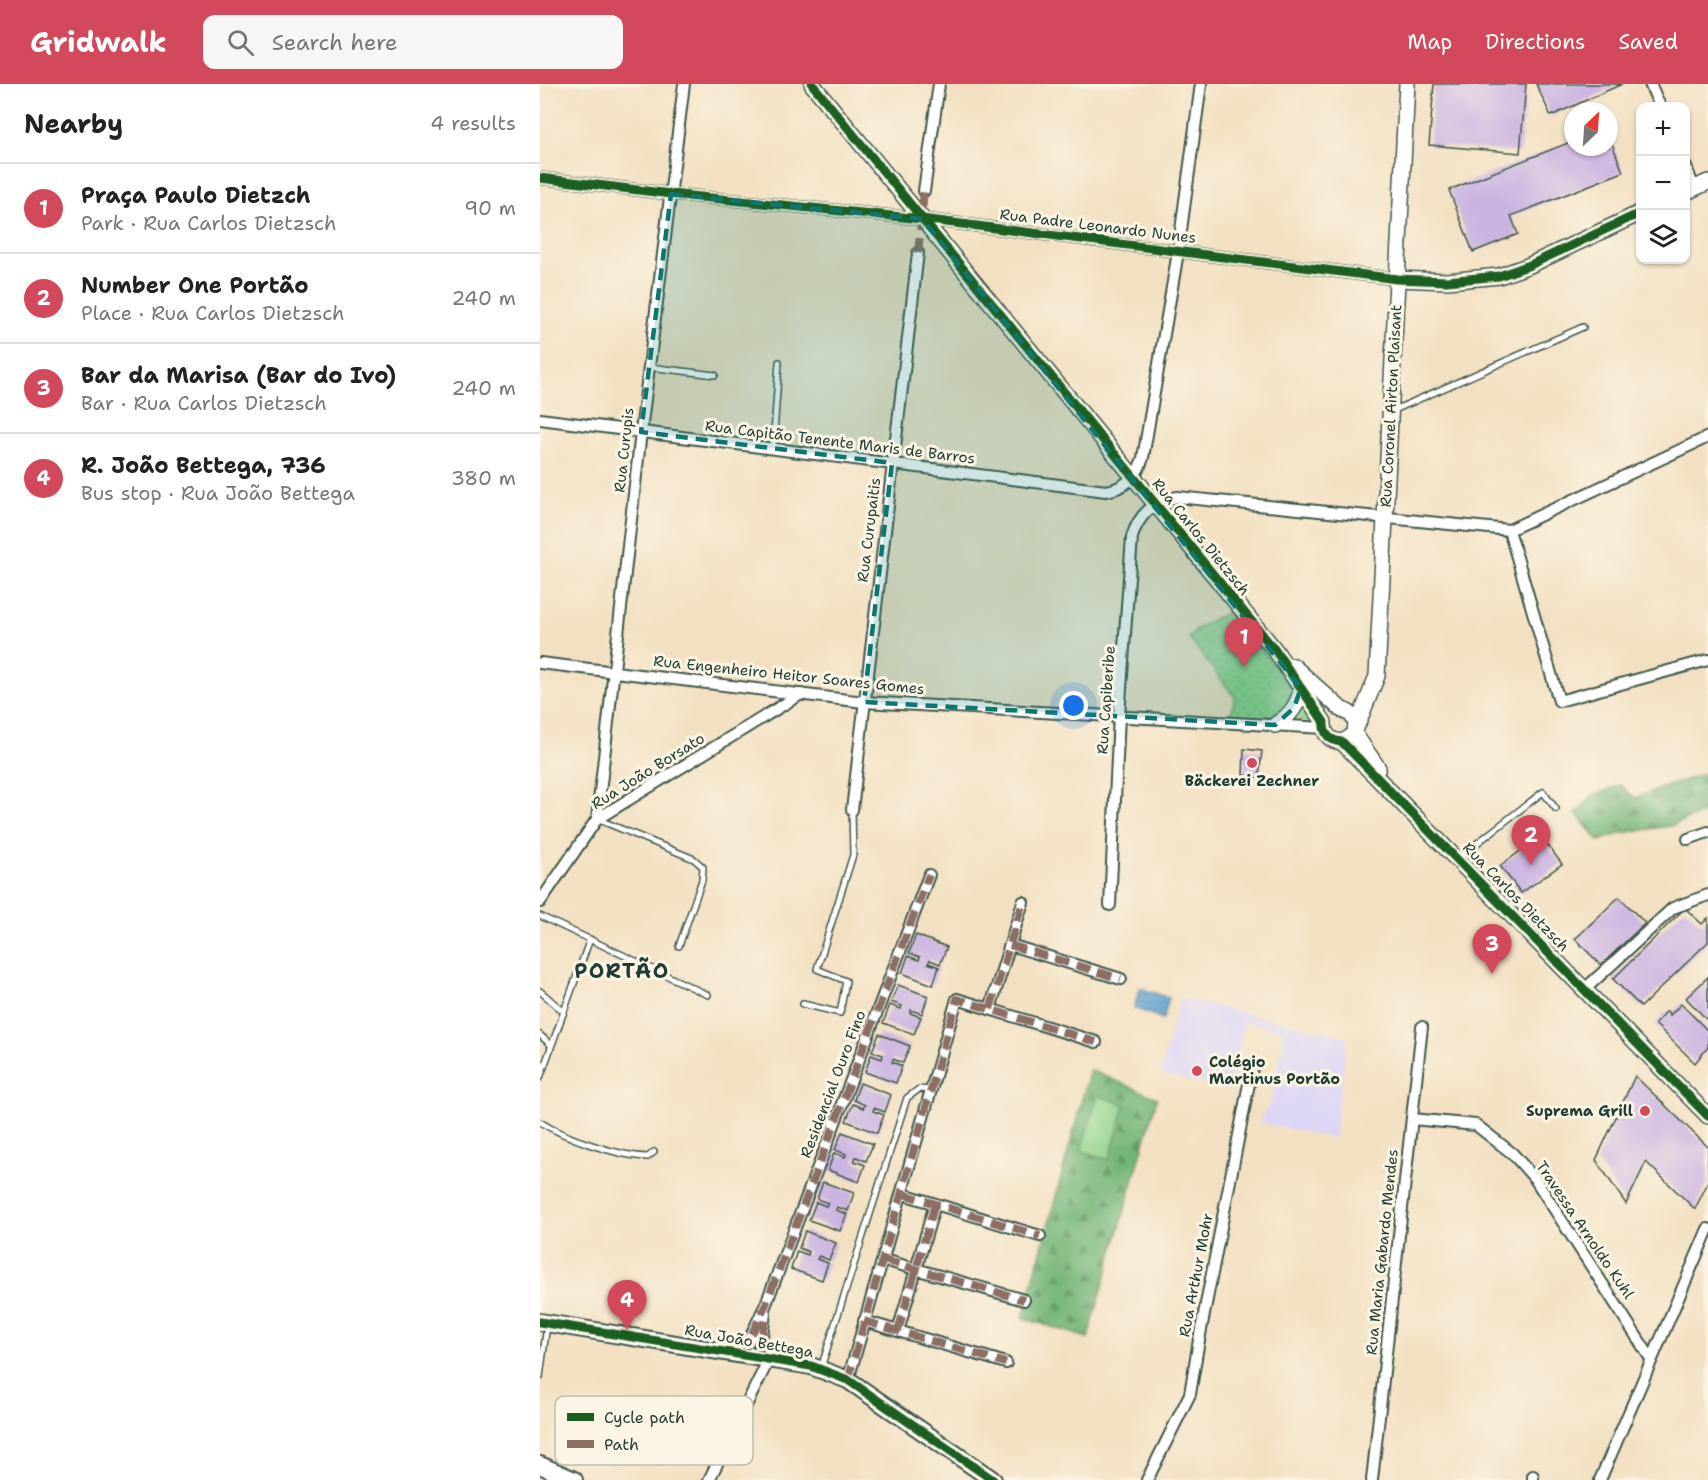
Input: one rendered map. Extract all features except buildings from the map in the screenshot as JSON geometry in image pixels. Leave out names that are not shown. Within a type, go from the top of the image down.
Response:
[{"type":"main road","name":"Rua João Bettega","points":[[544,1322],[811,1366],[848,1380],[993,1480]]},
{"type":"main road","points":[[540,1465],[574,1480]]},
{"type":"street","name":"Rua Curupis","points":[[597,819],[684,84]]},
{"type":"street","name":"Rua Carlos Dietzsch","points":[[812,84],[1275,650],[1324,725],[1328,737],[1332,740],[1351,734]]},
{"type":"street","points":[[924,191],[939,84]]},
{"type":"street","points":[[1133,477],[1143,458],[1178,252],[1200,84]]},
{"type":"street","name":"Rua Coronel Airton Plaisant","points":[[1351,734],[1377,676],[1407,84]]},
{"type":"street","points":[[1650,84],[1658,102]]},
{"type":"street","name":"Rua Padre Leonardo Nunes","points":[[540,178],[671,194],[922,219],[1397,279],[1447,281],[1499,276],[1530,265],[1636,215]]},
{"type":"street","name":"Rua Curupaitis","points":[[852,810],[891,463],[918,253]]},
{"type":"street","name":"Rua Capitão Tenente Maris de Barros","points":[[540,419],[1106,491],[1123,486],[1133,477]]},
{"type":"street","points":[[1155,504],[1177,497],[1509,530],[1708,437]]},
{"type":"street","name":"Rua Capiberibe","points":[[1110,905],[1119,716],[1132,537],[1142,515],[1155,504]]},
{"type":"street","points":[[1509,530],[1559,701],[1708,660]]},
{"type":"street","name":"Rua Carlos Dietzsch","points":[[1275,650],[1342,710],[1351,714],[1354,718],[1351,734],[1400,800],[1708,1116]]},
{"type":"street","name":"Rua Engenheiro Heitor Soares Gomes","points":[[540,663],[864,702],[1324,725]]},
{"type":"street","points":[[1275,724],[1284,719],[1294,708],[1301,688]]},
{"type":"street","points":[[1324,725],[1331,713],[1342,710],[1372,690]]},
{"type":"street","name":"Rua João Borsato","points":[[540,902],[597,819],[801,694]]},
{"type":"street","points":[[1688,839],[1708,832]]},
{"type":"street","name":"Residencial Ouro Fino","points":[[742,1355],[766,1304],[929,875]]},
{"type":"street","points":[[1585,989],[1672,908],[1708,895]]},
{"type":"street","points":[[990,1010],[1023,902]]},
{"type":"street","points":[[1010,945],[1121,979]]},
{"type":"street","points":[[848,1380],[957,999],[1096,1042]]},
{"type":"street","name":"Rua Maria Gabardo Mendes","points":[[1372,1480],[1422,1027]]},
{"type":"street","name":"Rua Arthur Mohr","points":[[1148,1480],[1190,1394],[1252,1068]]},
{"type":"street","name":"Travessa Arnoldo Kuhl","points":[[1412,1119],[1476,1125],[1513,1154],[1535,1179],[1651,1359]]},
{"type":"street","points":[[903,1194],[1040,1236]]},
{"type":"street","points":[[898,1331],[935,1204]]},
{"type":"street","points":[[1600,1480],[1708,1228]]},
{"type":"street","points":[[884,1260],[1024,1300]]},
{"type":"street","name":"Residencial Ouro Fino","points":[[747,1396],[764,1358],[766,1304]]},
{"type":"street","points":[[864,1321],[1006,1363]]},
{"type":"street","name":"Residencial Ouro Fino","points":[[709,1480],[716,1465]]},
{"type":"lane","points":[[1391,411],[1583,327]]},
{"type":"lane","points":[[773,448],[779,362]]},
{"type":"lane","points":[[649,367],[716,375]]},
{"type":"lane","points":[[1456,859],[1543,792],[1556,809]]},
{"type":"lane","points":[[803,1004],[840,1013],[846,981],[817,969],[853,855],[852,810]]},
{"type":"lane","points":[[597,819],[694,859],[703,867],[702,880],[679,946]]},
{"type":"lane","points":[[540,915],[708,995]]},
{"type":"lane","points":[[540,1078],[590,939]]},
{"type":"lane","points":[[540,991],[564,1012]]},
{"type":"lane","points":[[540,1035],[551,1045]]},
{"type":"lane","points":[[821,1370],[907,1098],[919,1089],[932,1090]]},
{"type":"lane","points":[[540,1122],[563,1134],[634,1156],[648,1157],[654,1152]]},
{"type":"lane","points":[[540,1377],[544,1322]]},
{"type":"highlighted area","points":[[671,194],[922,219],[1301,688],[1294,708],[1275,725],[864,702],[892,463],[641,432]]},
{"type":"shaded area","name":"Colégio Martinus Portão","points":[[1180,998],[1347,1037],[1334,1139],[1260,1122],[1271,1101],[1285,1031],[1245,1022],[1234,1068],[1233,1091],[1160,1074]]},
{"type":"green space","points":[[1229,611],[1321,722],[1230,717],[1235,697],[1189,638],[1196,629]]},
{"type":"green space","points":[[1708,772],[1708,811],[1670,826],[1622,833],[1599,841],[1576,814],[1592,796],[1621,785],[1634,798]]},
{"type":"green space","points":[[1090,1070],[1157,1098],[1088,1338],[1023,1318]]},
{"type":"green space","points":[[1098,1095],[1125,1105],[1109,1160],[1081,1150]]},
{"type":"water","points":[[1140,988],[1169,998],[1163,1019],[1134,1008]]},
{"type":"marked path","points":[[918,253],[924,191]]},
{"type":"marked path","points":[[742,1355],[766,1304],[929,875]]},
{"type":"marked path","points":[[990,1009],[1023,902]]},
{"type":"marked path","points":[[1010,945],[1121,979]]},
{"type":"marked path","points":[[848,1380],[957,999],[1096,1042]]},
{"type":"marked path","points":[[903,1194],[1040,1236]]},
{"type":"marked path","points":[[898,1331],[935,1204]]},
{"type":"marked path","points":[[884,1260],[1024,1300]]},
{"type":"marked path","points":[[759,1358],[765,1316]]},
{"type":"marked path","points":[[864,1321],[1006,1363]]},
{"type":"cycle path","points":[[812,84],[1275,650],[1324,722],[1328,736],[1342,742],[1708,1116]]},
{"type":"cycle path","points":[[540,178],[671,194],[922,219],[1397,279],[1447,281],[1499,276],[1530,265],[1636,215]]},
{"type":"cycle path","points":[[540,1322],[811,1366],[848,1380],[993,1480]]},
{"type":"place","name":"Praça Paulo Dietzch","points":[[1244,667]]},
{"type":"place","name":"Bäckerei Zechner","points":[[1252,763]]},
{"type":"place","name":"Number One Portão","points":[[1531,865]]},
{"type":"place","name":"Bar da Marisa (Bar do Ivo)","points":[[1492,974]]},
{"type":"place","name":"Colégio Martinus Portão","points":[[1197,1071]]},
{"type":"place","name":"Suprema Grill","points":[[1645,1111]]},
{"type":"place","name":"R. João Bettega, 736","points":[[627,1330]]},
{"type":"district","name":"PORTÃO","points":[[622,971]]}]
